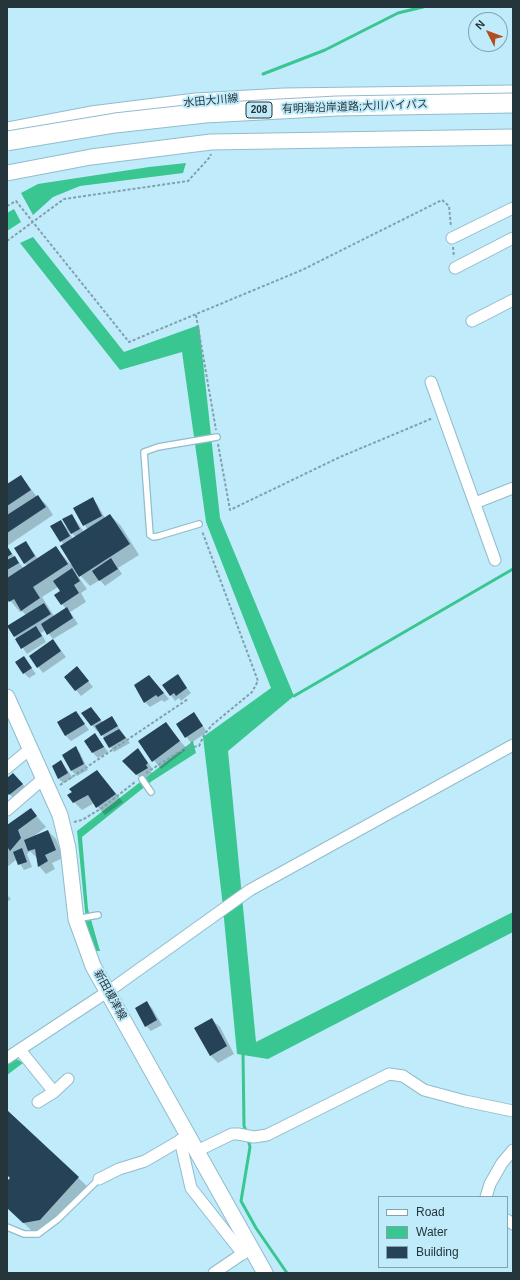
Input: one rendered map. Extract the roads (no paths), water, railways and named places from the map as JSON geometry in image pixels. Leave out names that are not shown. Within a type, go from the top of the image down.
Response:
[{"type":"highway","name":"有明海沿岸道路;大川バイパス","points":[[8,131],[115,123],[205,113],[337,106],[513,103]]},
{"type":"highway","name":"有明海沿岸道路;大川バイパス","points":[[7,147],[118,129],[206,120],[337,113],[513,110]]},
{"type":"main road","name":"水田大川線","points":[[8,131],[91,114],[196,101],[284,96],[513,93]]},
{"type":"main road","points":[[7,173],[91,157],[211,142],[513,137]]},
{"type":"main road","name":"新田榎津線","points":[[7,697],[60,815],[68,848],[76,919],[93,966],[184,1138],[197,1150],[248,1251],[266,1273]]},
{"type":"street","points":[[452,238],[513,208]]},
{"type":"street","points":[[455,268],[513,238]]},
{"type":"street","points":[[472,321],[513,300]]},
{"type":"street","points":[[431,382],[495,560]]},
{"type":"street","points":[[475,503],[513,488]]},
{"type":"street","points":[[7,1058],[107,992],[244,895],[513,745]]},
{"type":"street","points":[[7,768],[30,749]]},
{"type":"street","points":[[7,810],[47,784]]},
{"type":"street","points":[[20,1050],[54,1092]]},
{"type":"street","points":[[197,1150],[222,1138],[238,1134],[254,1137],[267,1135],[389,1074],[403,1076],[424,1090],[465,1101],[513,1111]]},
{"type":"street","points":[[38,1102],[54,1092],[68,1079]]},
{"type":"street","points":[[99,1179],[119,1169],[145,1161],[184,1138],[191,1188],[248,1251],[214,1273]]},
{"type":"street","points":[[486,1196],[490,1184],[499,1168],[513,1152]]},
{"type":"lane","points":[[199,524],[153,537],[150,534],[144,452],[158,447],[214,438]]},
{"type":"lane","points":[[141,778],[151,792]]},
{"type":"lane","points":[[76,919],[98,915]]},
{"type":"lane","points":[[7,1227],[24,1234],[38,1234],[58,1219],[99,1179]]},
{"type":"water","points":[[186,163],[183,173],[80,186],[53,197],[33,215],[21,193],[38,184],[149,167]]},
{"type":"water","points":[[14,209],[21,222],[7,231],[7,213]]},
{"type":"water","points":[[33,237],[124,352],[199,325],[220,518],[294,696],[228,751],[256,1042],[513,912],[513,932],[268,1059],[237,1054],[222,898],[203,737],[271,688],[206,522],[182,352],[120,370],[20,243]]},
{"type":"water","points":[[193,741],[196,753],[152,781],[82,837],[88,909],[100,951],[95,951],[87,931],[77,831]]},
{"type":"water","points":[[15,1058],[23,1063],[7,1075],[7,1063]]},
{"type":"waterway","points":[[263,74],[325,50],[398,13],[423,7]]},
{"type":"waterway","points":[[294,696],[513,569]]},
{"type":"waterway","points":[[243,1051],[244,1126],[247,1133]]},
{"type":"waterway","points":[[248,1139],[250,1147],[241,1201],[256,1228],[287,1273]]}]
